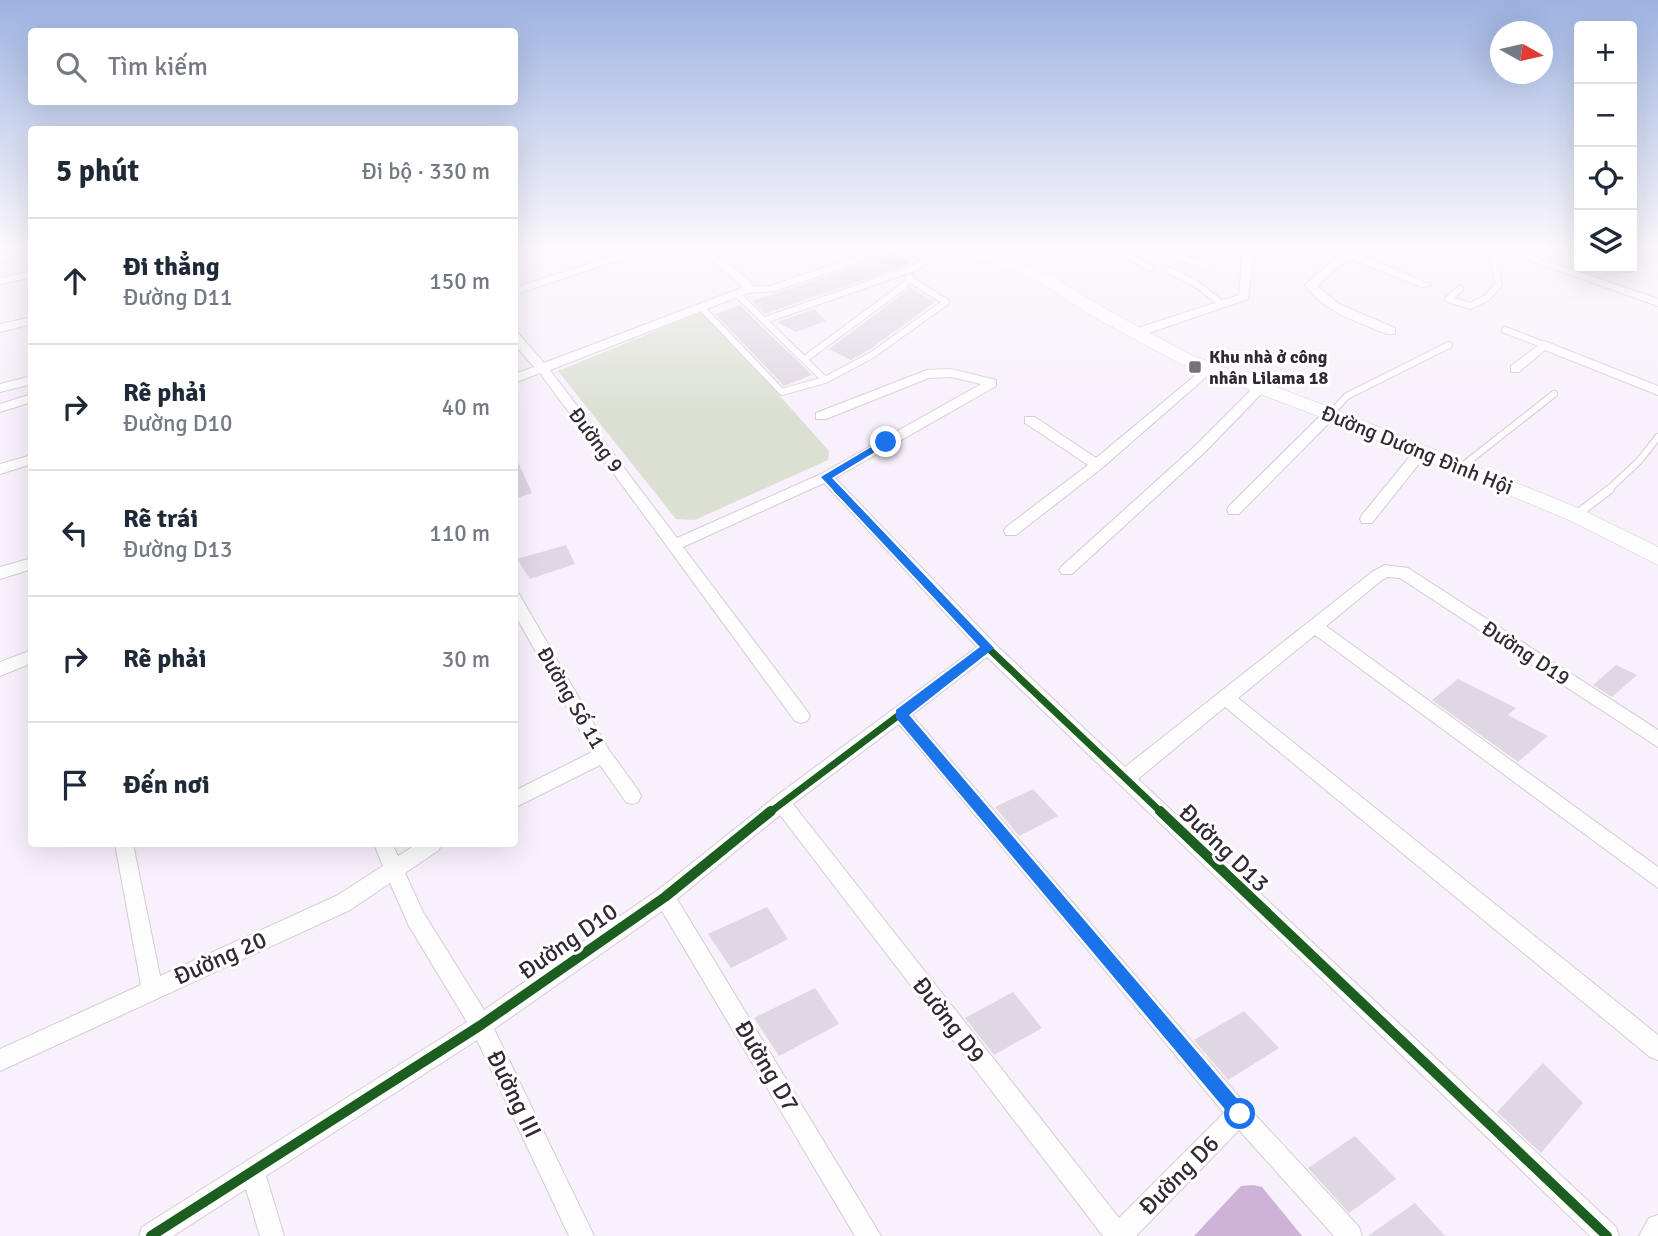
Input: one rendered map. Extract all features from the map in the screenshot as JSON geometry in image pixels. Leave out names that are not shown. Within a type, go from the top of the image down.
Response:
[{"type":"street","points":[[518,378],[715,303]]},
{"type":"street","name":"Đường Dương Đình Hội","points":[[1085,303],[1185,359],[1330,414],[1576,515],[1658,557]]},
{"type":"street","points":[[1136,333],[1226,303]]},
{"type":"street","points":[[1330,303],[1346,313],[1391,331]]},
{"type":"street","points":[[0,328],[28,321]]},
{"type":"street","name":"Đường 9","points":[[518,341],[542,369],[801,716]]},
{"type":"street","points":[[1515,369],[1544,345],[1658,391]]},
{"type":"street","points":[[1011,531],[1097,465],[1209,368]]},
{"type":"street","points":[[674,545],[826,477],[992,383],[951,373],[927,374],[821,416]]},
{"type":"street","points":[[0,388],[28,381]]},
{"type":"street","points":[[1067,570],[1200,449],[1260,388]]},
{"type":"street","points":[[0,408],[28,399]]},
{"type":"street","points":[[1234,510],[1330,414]]},
{"type":"street","points":[[1030,420],[1097,465]]},
{"type":"street","points":[[1367,519],[1421,452]]},
{"type":"street","points":[[0,470],[28,461]]},
{"type":"street","name":"Đường D13","points":[[826,477],[988,648],[1607,1236]]},
{"type":"street","points":[[0,573],[28,563]]},
{"type":"street","name":"Đường D19","points":[[1315,626],[1377,576],[1393,570],[1402,572],[1658,739]]},
{"type":"street","name":"Đường Số 11","points":[[518,605],[603,755],[632,796]]},
{"type":"street","points":[[1124,779],[1315,626],[1658,879]]},
{"type":"street","name":"Đường D10","points":[[151,1236],[481,1025],[665,897],[781,803],[988,648]]},
{"type":"street","points":[[0,668],[28,658]]},
{"type":"street","points":[[1226,698],[1658,1049]]},
{"type":"street","points":[[901,714],[1240,1114],[1350,1236]]},
{"type":"street","points":[[518,798],[603,755]]},
{"type":"street","name":"Đường D9","points":[[781,803],[1118,1236]]},
{"type":"street","points":[[125,847],[152,989]]},
{"type":"street","name":"Đường III","points":[[384,847],[416,919],[481,1025],[582,1236]]},
{"type":"street","name":"Đường 20","points":[[0,1060],[344,903],[427,847]]},
{"type":"street","name":"Đường D7","points":[[665,897],[869,1236]]},
{"type":"street","name":"Đường D6","points":[[1118,1236],[1240,1114]]},
{"type":"street","points":[[253,1172],[272,1236]]},
{"type":"street","points":[[1651,1236],[1658,1227]]},
{"type":"lane","points":[[750,303],[825,380]]},
{"type":"lane","points":[[765,320],[815,303]]},
{"type":"lane","points":[[805,359],[881,303]]},
{"type":"lane","points":[[702,308],[782,393],[825,380],[872,355],[945,303]]},
{"type":"lane","points":[[1460,303],[1470,306],[1477,303]]},
{"type":"lane","points":[[1505,330],[1544,345]]},
{"type":"lane","points":[[1330,414],[1347,396],[1449,345]]},
{"type":"lane","points":[[1461,467],[1554,394]]},
{"type":"lane","points":[[1576,515],[1622,481],[1644,458],[1658,438]]},
{"type":"shaded area","points":[[706,313],[829,451],[828,460],[695,520],[676,519],[558,371],[697,314]]},
{"type":"shaded area","points":[[1241,1186],[1262,1187],[1302,1236],[1194,1236]]},
{"type":"building","points":[[754,303],[798,303],[765,314]]},
{"type":"building","points":[[891,303],[934,303],[851,360],[829,349]]},
{"type":"building","points":[[740,305],[812,375],[784,386],[715,314]]},
{"type":"building","points":[[814,309],[826,321],[796,332],[777,322]]},
{"type":"building","points":[[518,462],[532,493],[518,498]]},
{"type":"building","points":[[566,545],[575,564],[530,579],[518,559]]},
{"type":"building","points":[[1616,665],[1637,675],[1612,697],[1593,685]]},
{"type":"building","points":[[1458,679],[1516,708],[1508,715],[1548,736],[1518,762],[1432,700]]},
{"type":"building","points":[[1033,789],[1058,816],[1019,836],[995,807]]},
{"type":"building","points":[[767,907],[788,939],[731,968],[708,934]]},
{"type":"building","points":[[815,988],[839,1024],[779,1056],[754,1018]]},
{"type":"building","points":[[1013,992],[1042,1028],[994,1055],[965,1018]]},
{"type":"building","points":[[1244,1011],[1279,1048],[1228,1080],[1194,1040]]},
{"type":"building","points":[[1543,1063],[1583,1103],[1541,1153],[1497,1112]]},
{"type":"building","points":[[1355,1136],[1396,1179],[1349,1213],[1308,1168]]},
{"type":"building","points":[[1415,1203],[1445,1236],[1368,1236]]},
{"type":"cycle path","points":[[826,477],[988,648],[1607,1236]]},
{"type":"cycle path","points":[[151,1236],[481,1025],[665,897],[781,803],[988,648]]},
{"type":"place","name":"Khu nhà ở công nhân Lilama 18","points":[[1195,367]]},
{"type":"route","points":[[886,442],[826,477],[988,648],[901,714],[1240,1114]]}]
